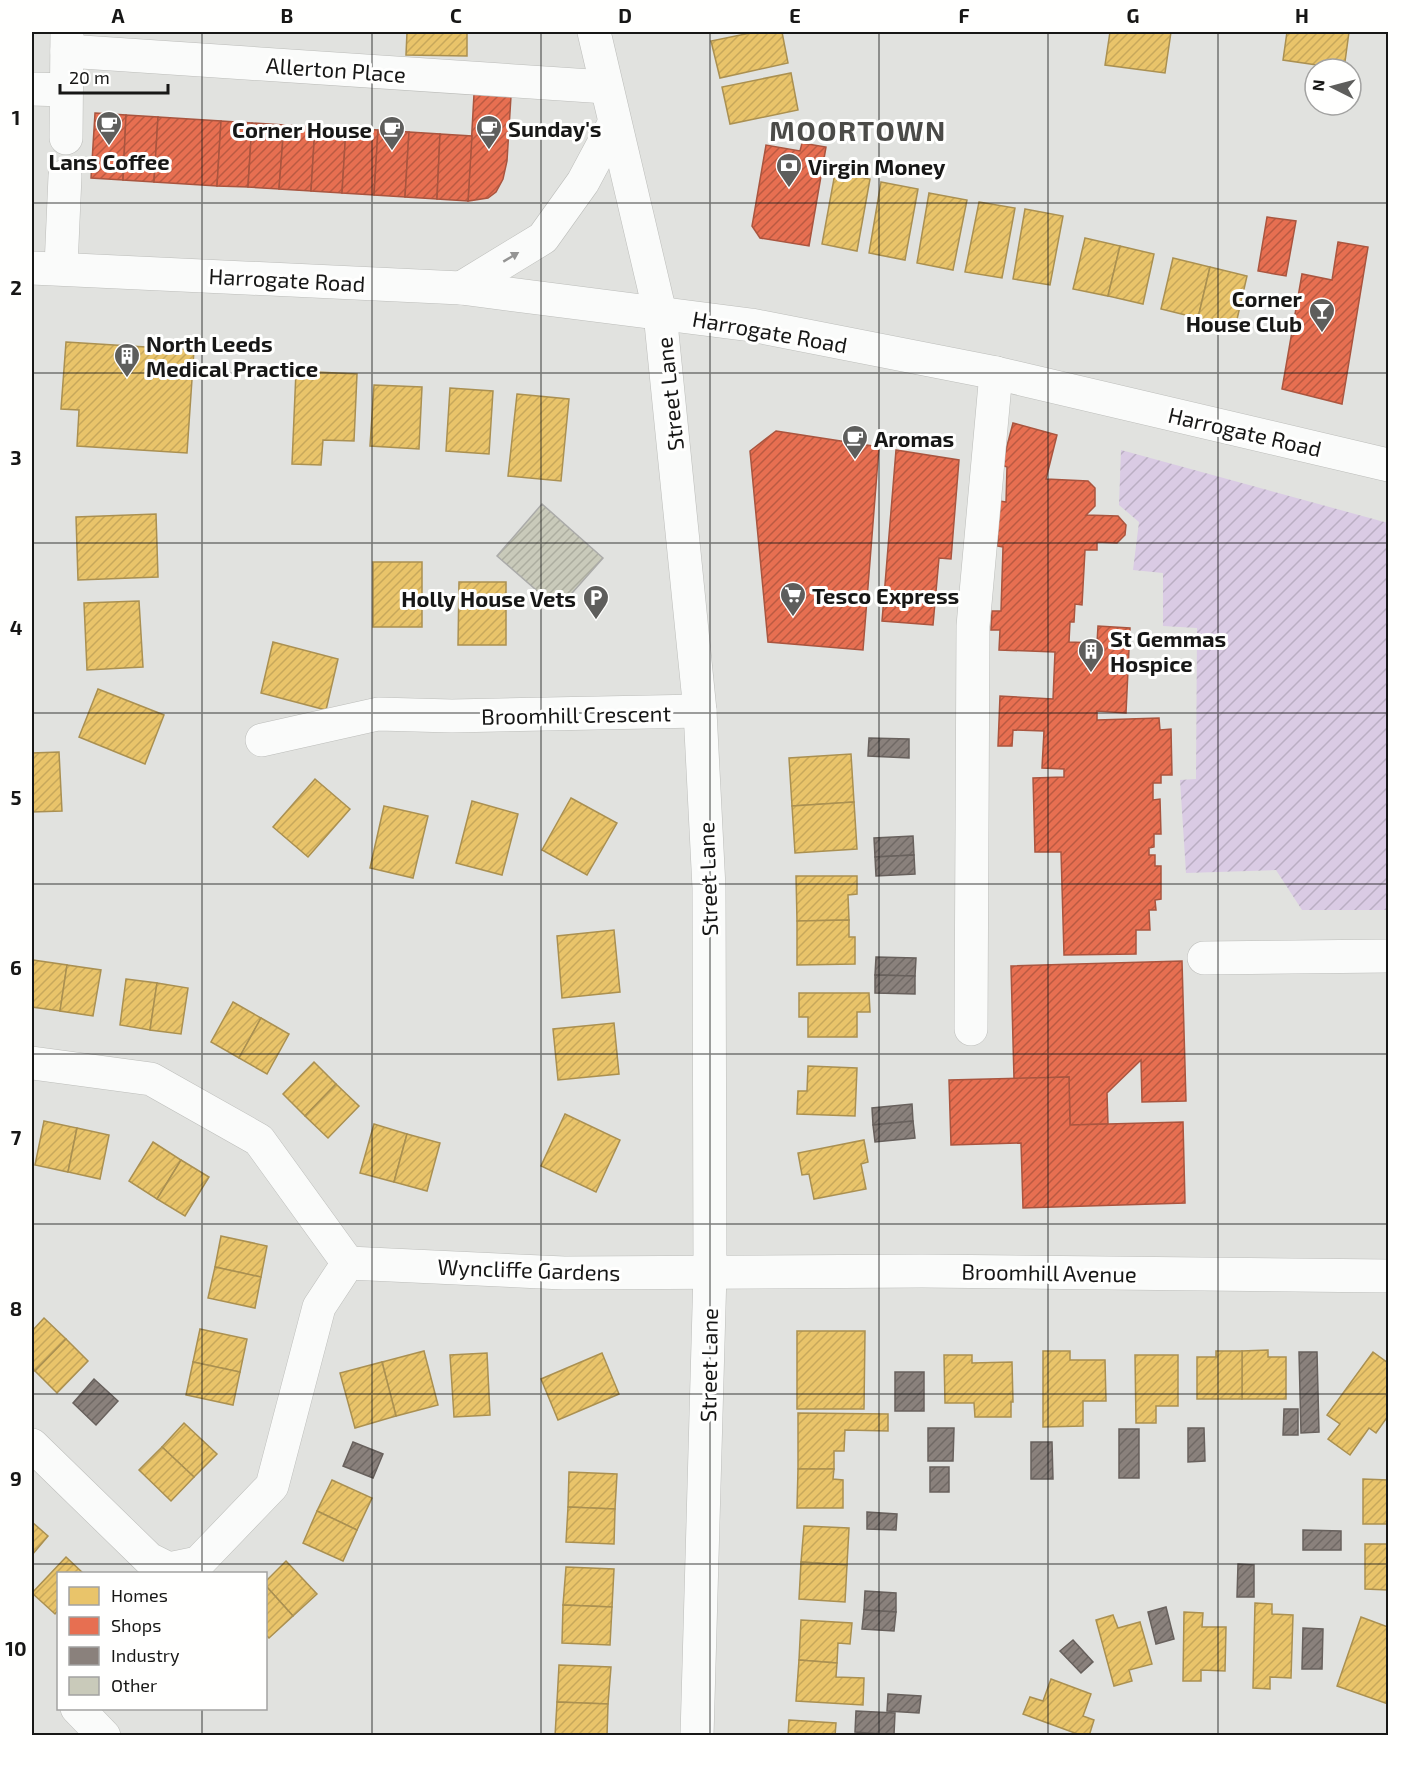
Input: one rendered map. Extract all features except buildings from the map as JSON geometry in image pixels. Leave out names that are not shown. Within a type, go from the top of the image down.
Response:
[{"type":"street","name":"Street Lane","points":[[594,32],[660,313],[700,711],[709,888],[710,1272],[697,1736]]},
{"type":"street","name":"Allerton Place","points":[[67,41],[606,87]]},
{"type":"street","points":[[66,138],[67,41]]},
{"type":"street","points":[[32,89],[66,90]]},
{"type":"street","points":[[461,288],[543,238],[583,182],[614,124]]},
{"type":"street","points":[[46,268],[65,176]]},
{"type":"street","name":"Harrogate Road","points":[[46,268],[461,288],[751,325],[996,372],[1389,465]]},
{"type":"street","points":[[971,1029],[973,626],[996,372]]},
{"type":"street","name":"Broomhill Crescent","points":[[262,740],[378,714],[452,716],[700,711]]},
{"type":"street","points":[[1204,958],[1389,956]]},
{"type":"street","points":[[32,1063],[151,1079],[259,1140],[348,1263],[319,1307],[272,1486],[198,1563],[167,1571],[149,1559],[32,1445]]},
{"type":"street","name":"Wyncliffe Gardens","points":[[348,1263],[564,1273],[710,1272]]},
{"type":"street","name":"Broomhill Avenue","points":[[710,1272],[946,1271],[1389,1276]]},
{"type":"street","points":[[79,1710],[104,1736]]},
{"type":"shaded area","points":[[1121,450],[1388,523],[1388,910],[1302,910],[1276,870],[1186,873],[1180,780],[1196,779],[1197,628],[1163,626],[1163,573],[1133,570],[1139,522],[1119,505]]},
{"type":"place","name":"Lans Coffee","points":[[109,147]]},
{"type":"place","name":"Sunday's","points":[[489,151]]},
{"type":"place","name":"Corner House","points":[[392,152]]},
{"type":"place","name":"Virgin Money","points":[[789,189]]},
{"type":"place","name":"Corner House Club","points":[[1322,334]]},
{"type":"place","name":"North Leeds Medical Practice","points":[[127,379]]},
{"type":"place","name":"Aromas","points":[[855,461]]},
{"type":"place","name":"Tesco Express","points":[[793,618]]},
{"type":"place","name":"Holly House Vets","points":[[596,621]]},
{"type":"place","name":"St Gemmas Hospice","points":[[1091,674]]},
{"type":"district","name":"MOORTOWN","points":[[858,130]]}]
